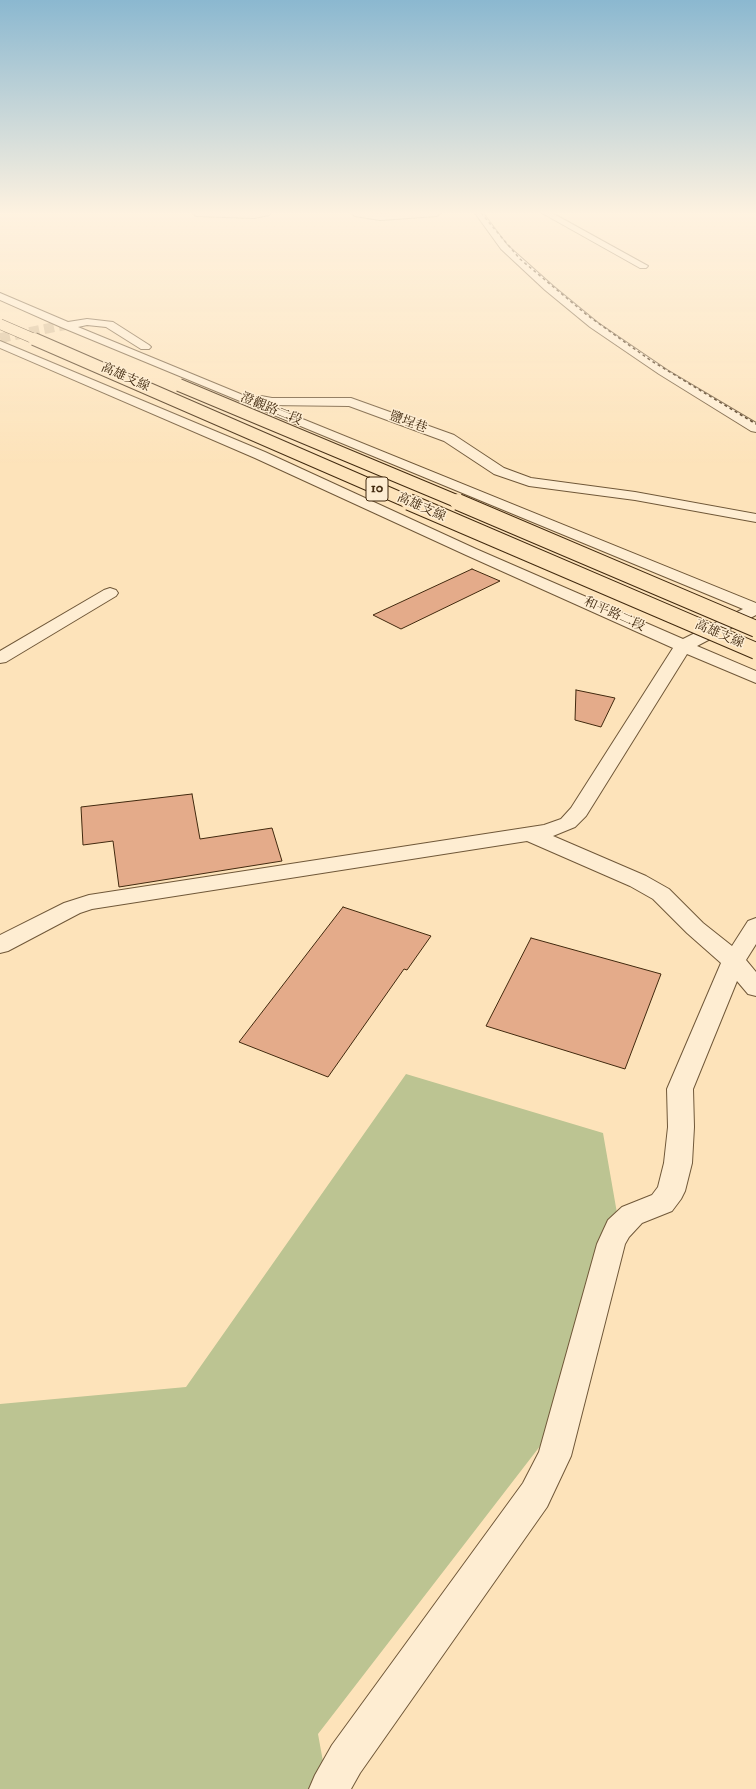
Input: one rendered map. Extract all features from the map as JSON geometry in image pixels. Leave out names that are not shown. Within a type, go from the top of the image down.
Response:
[{"type":"highway","name":"高雄支線","points":[[0,311],[550,541],[756,629]]},
{"type":"highway","name":"高雄支線","points":[[0,324],[504,544],[756,651]]},
{"type":"street","name":"澄觀路二段","points":[[1,296],[65,325],[756,609]]},
{"type":"street","points":[[560,296],[594,324],[663,372],[756,428]]},
{"type":"street","name":"鹽埕巷","points":[[65,325],[87,322],[109,324],[178,367],[258,400],[272,402],[351,402],[449,438],[499,471],[529,482],[635,496],[756,518]]},
{"type":"street","name":"和平路二段","points":[[0,344],[260,454],[471,552],[756,678]]},
{"type":"street","points":[[0,658],[110,593]]},
{"type":"street","points":[[0,945],[72,908],[89,902],[530,834],[548,831],[568,823],[580,812],[683,646],[756,609]]},
{"type":"street","points":[[530,834],[638,881],[661,894],[695,928],[734,961],[756,988]]},
{"type":"street","points":[[329,1789],[346,1759],[535,1495],[554,1456],[611,1244],[618,1229],[632,1215],[662,1203],[671,1191],[678,1163],[681,1127],[680,1089],[734,961],[756,926]]},
{"type":"green space","points":[[406,1074],[603,1133],[621,1236],[591,1380],[318,1734],[328,1789],[0,1789],[0,1404],[186,1387]]},
{"type":"building","points":[[472,569],[500,581],[401,629],[373,615]]},
{"type":"building","points":[[576,690],[615,698],[601,727],[575,720]]},
{"type":"building","points":[[192,794],[200,839],[272,828],[282,861],[119,887],[113,841],[83,845],[81,807]]},
{"type":"building","points":[[343,907],[431,936],[407,970],[404,969],[328,1077],[239,1042]]},
{"type":"building","points":[[531,938],[661,974],[625,1069],[486,1026]]},
{"type":"tunnel","points":[[0,338],[65,325]]},
{"type":"railway","points":[[565,296],[587,315],[650,360],[756,424]]}]
